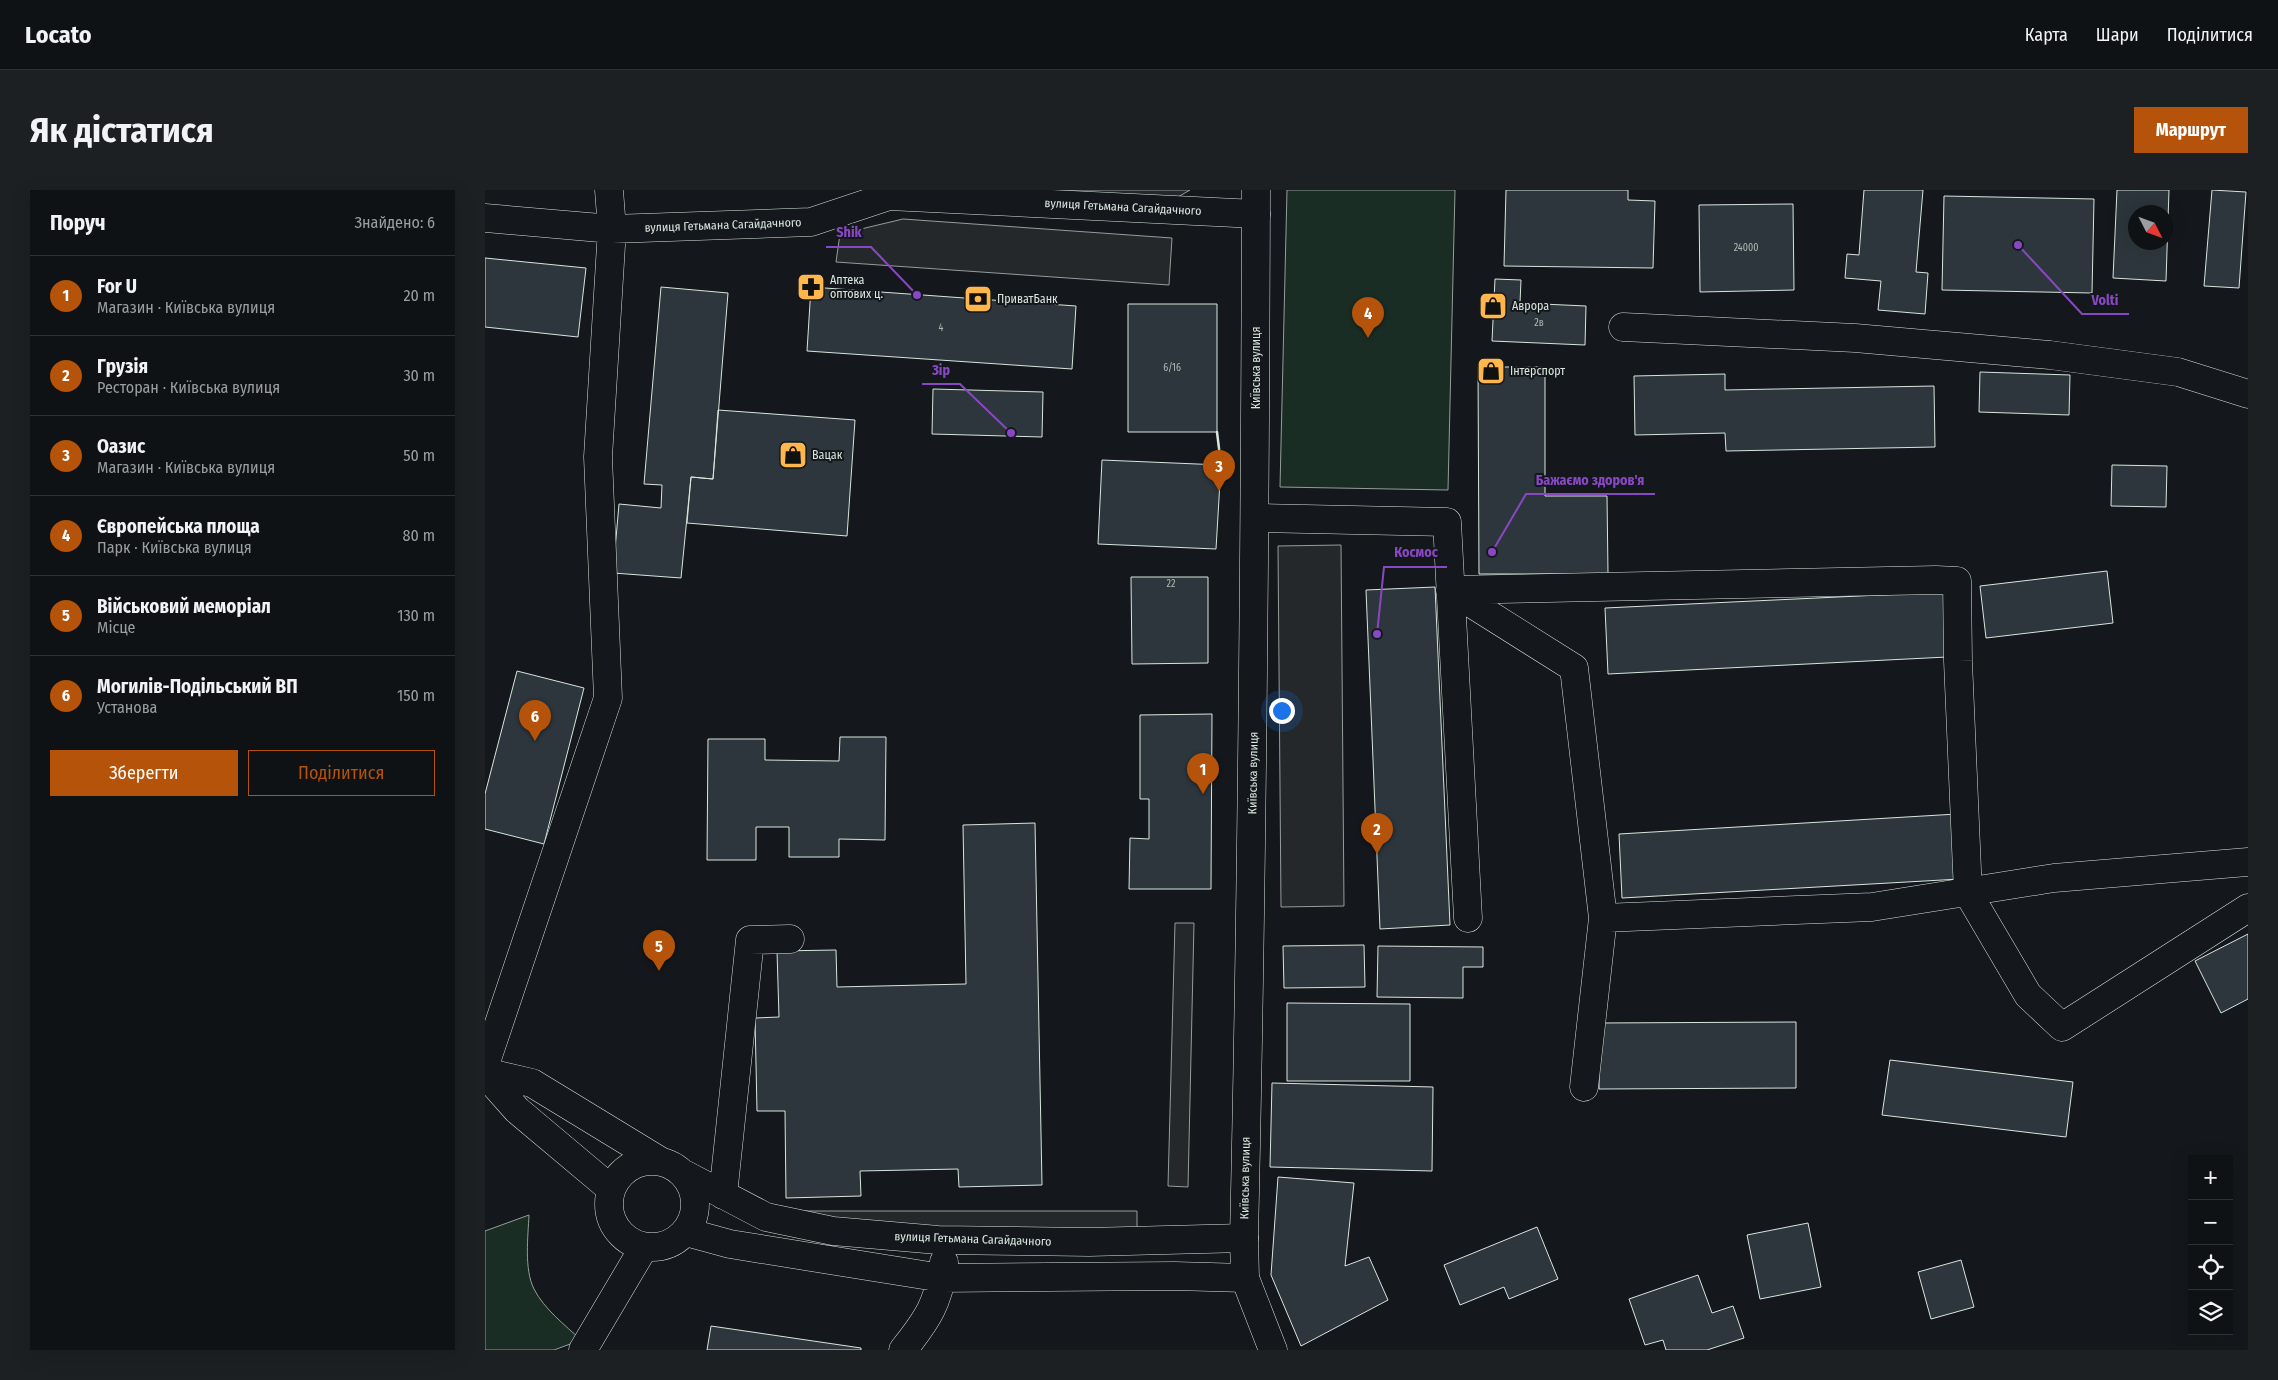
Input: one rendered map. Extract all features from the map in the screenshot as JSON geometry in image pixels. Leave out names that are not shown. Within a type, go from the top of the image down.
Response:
[{"type":"street","points":[[485,1065],[608,698],[598,457],[612,229],[609,190]]},
{"type":"street","name":"вулиця Гетьмана Сагайдачного","points":[[485,218],[612,229],[811,222],[889,193],[1256,202]]},
{"type":"street","name":"Київська вулиця","points":[[1256,202],[1256,518],[1251,919],[1244,1238],[1245,1278],[1273,1350]]},
{"type":"street","points":[[1623,327],[1855,338],[2050,355],[2178,372],[2248,394]]},
{"type":"street","points":[[1256,518],[1447,522],[1467,918]]},
{"type":"street","points":[[1450,590],[1957,581],[1958,661],[1968,893],[2028,995],[2062,1027],[2248,908]]},
{"type":"street","points":[[1450,590],[1574,668],[1603,918],[1584,1087]]},
{"type":"street","points":[[1603,918],[1872,907],[2054,878],[2248,862]]},
{"type":"street","points":[[723,1195],[750,940],[790,939]]},
{"type":"street","name":"вулиця Гетьмана Сагайдачного","points":[[485,1074],[532,1083],[660,1161],[673,1166],[684,1174],[766,1217],[833,1231],[947,1240],[1089,1242],[1244,1238]]},
{"type":"street","name":"вулиця Гетьмана Сагайдачного","points":[[485,1074],[517,1110],[611,1189]]},
{"type":"street","points":[[660,1161],[645,1161],[631,1166],[619,1176],[611,1189],[609,1203],[611,1218],[619,1232],[630,1241],[644,1247],[667,1244],[685,1232],[695,1213],[695,1197],[691,1184],[684,1174]]},
{"type":"street","points":[[685,1232],[730,1244],[942,1278],[1165,1276],[1245,1278]]},
{"type":"street","points":[[903,1350],[921,1329],[935,1306],[942,1278],[947,1240]]},
{"type":"street","points":[[583,1350],[644,1247]]},
{"type":"green space","points":[[1287,190],[1455,190],[1448,490],[1280,487]]},
{"type":"green space","points":[[529,1215],[528,1263],[534,1289],[549,1310],[581,1340],[554,1350],[485,1350],[485,1231]]},
{"type":"shaded area","points":[[909,190],[1190,190],[1178,197]]},
{"type":"shaded area","points":[[903,219],[1172,238],[1169,285],[836,262],[840,234]]},
{"type":"shaded area","points":[[1341,545],[1344,906],[1281,907],[1278,546]]},
{"type":"shaded area","points":[[1175,923],[1194,923],[1188,1187],[1168,1186]]},
{"type":"shaded area","points":[[804,1211],[1137,1211],[1137,1229],[803,1228]]},
{"type":"building","points":[[1506,190],[1628,190],[1628,200],[1655,201],[1653,268],[1504,266]]},
{"type":"building","points":[[1864,190],[1923,190],[1916,272],[1928,273],[1925,314],[1878,310],[1881,281],[1845,278],[1847,254],[1859,255]]},
{"type":"building","points":[[2117,190],[2169,190],[2169,205],[2128,205],[2128,250],[2167,250],[2166,281],[2113,278]]},
{"type":"building","points":[[2212,190],[2246,192],[2239,288],[2204,286]]},
{"type":"building","points":[[1944,196],[2094,199],[2092,293],[1942,290]]},
{"type":"building","points":[[1793,204],[1794,290],[1700,292],[1699,205]]},
{"type":"building","points":[[485,258],[586,268],[578,337],[485,327]]},
{"type":"building","points":[[1495,279],[1521,280],[1520,303],[1586,306],[1585,345],[1492,341]]},
{"type":"building","points":[[661,287],[728,293],[713,479],[691,477],[681,578],[613,573],[619,504],[661,508],[662,485],[644,484]]},
{"type":"building","points":[[811,287],[1076,306],[1072,369],[807,351]]},
{"type":"building","points":[[1128,304],[1217,304],[1217,432],[1128,432]]},
{"type":"building","points":[[1478,367],[1545,367],[1545,496],[1607,496],[1608,574],[1479,574]]},
{"type":"building","points":[[1980,372],[2070,375],[2069,415],[1979,412]]},
{"type":"building","points":[[1725,374],[1725,390],[1934,386],[1935,447],[1726,451],[1725,433],[1635,435],[1634,376]]},
{"type":"building","points":[[933,389],[1043,392],[1042,437],[932,434]]},
{"type":"building","points":[[718,410],[855,420],[847,536],[687,523],[691,477],[713,479]]},
{"type":"building","points":[[1102,460],[1221,465],[1216,549],[1098,544]]},
{"type":"building","points":[[2112,465],[2167,466],[2166,507],[2111,506]]},
{"type":"building","points":[[2107,571],[2113,623],[1986,638],[1980,586]]},
{"type":"building","points":[[1131,577],[1208,577],[1208,663],[1132,664]]},
{"type":"building","points":[[1435,587],[1450,925],[1380,929],[1366,590]]},
{"type":"building","points":[[1944,592],[1947,657],[1608,674],[1605,608]]},
{"type":"building","points":[[517,671],[584,688],[544,844],[485,829],[485,794]]},
{"type":"building","points":[[1212,714],[1211,889],[1129,889],[1130,838],[1149,839],[1149,799],[1140,799],[1140,715]]},
{"type":"building","points":[[840,737],[886,737],[885,840],[839,839],[839,857],[789,857],[789,827],[756,827],[756,860],[707,860],[708,739],[765,739],[765,760],[839,761]]},
{"type":"building","points":[[1957,814],[1960,879],[1622,898],[1619,834]]},
{"type":"building","points":[[1035,823],[1042,1185],[959,1187],[958,1169],[860,1171],[861,1196],[786,1198],[785,1111],[757,1111],[755,1018],[779,1017],[777,951],[836,950],[837,987],[966,984],[963,825]]},
{"type":"building","points":[[2248,934],[2248,999],[2221,1013],[2195,961]]},
{"type":"building","points":[[1364,945],[1365,987],[1284,988],[1283,946]]},
{"type":"building","points":[[1378,946],[1483,947],[1483,967],[1463,967],[1463,998],[1377,997]]},
{"type":"building","points":[[1287,1003],[1410,1004],[1410,1081],[1287,1081]]},
{"type":"building","points":[[1796,1022],[1796,1088],[1599,1089],[1599,1023]]},
{"type":"building","points":[[1890,1060],[2073,1082],[2066,1137],[1882,1115]]},
{"type":"building","points":[[1272,1083],[1433,1087],[1432,1171],[1270,1167]]},
{"type":"building","points":[[1278,1177],[1354,1183],[1345,1266],[1369,1257],[1388,1300],[1301,1346],[1271,1275]]},
{"type":"building","points":[[1808,1223],[1821,1287],[1760,1299],[1747,1235]]},
{"type":"building","points":[[1537,1227],[1558,1279],[1509,1299],[1504,1287],[1460,1305],[1444,1265]]},
{"type":"building","points":[[1961,1260],[1974,1307],[1931,1319],[1918,1272]]},
{"type":"building","points":[[1698,1275],[1712,1313],[1733,1306],[1744,1338],[1707,1350],[1666,1350],[1663,1340],[1645,1345],[1629,1299]]},
{"type":"building","points":[[711,1326],[861,1348],[861,1350],[707,1350]]},
{"type":"wall","points":[[1217,432],[1221,465]]},
{"type":"place","name":"Volti","points":[[2018,245]]},
{"type":"place","name":"Аптека оптових ц.","points":[[811,287]]},
{"type":"place","name":"Shik","points":[[917,295]]},
{"type":"place","name":"ПриватБанк","points":[[978,299]]},
{"type":"place","name":"Аврора","points":[[1493,306]]},
{"type":"place","name":"Європейська площа","points":[[1368,338]]},
{"type":"place","name":"Інтерспорт","points":[[1491,371]]},
{"type":"place","name":"Зір","points":[[1011,433]]},
{"type":"place","name":"Вацак","points":[[793,455]]},
{"type":"place","name":"Оазис","points":[[1219,491]]},
{"type":"place","name":"Бажаємо здоров'я","points":[[1492,552]]},
{"type":"place","name":"Космос","points":[[1377,634]]},
{"type":"place","name":"Могилів-Подільський ВП","points":[[535,741]]},
{"type":"place","name":"For U","points":[[1203,794]]},
{"type":"place","name":"Грузія","points":[[1377,854]]},
{"type":"place","name":"Військовий меморіал","points":[[659,971]]}]
